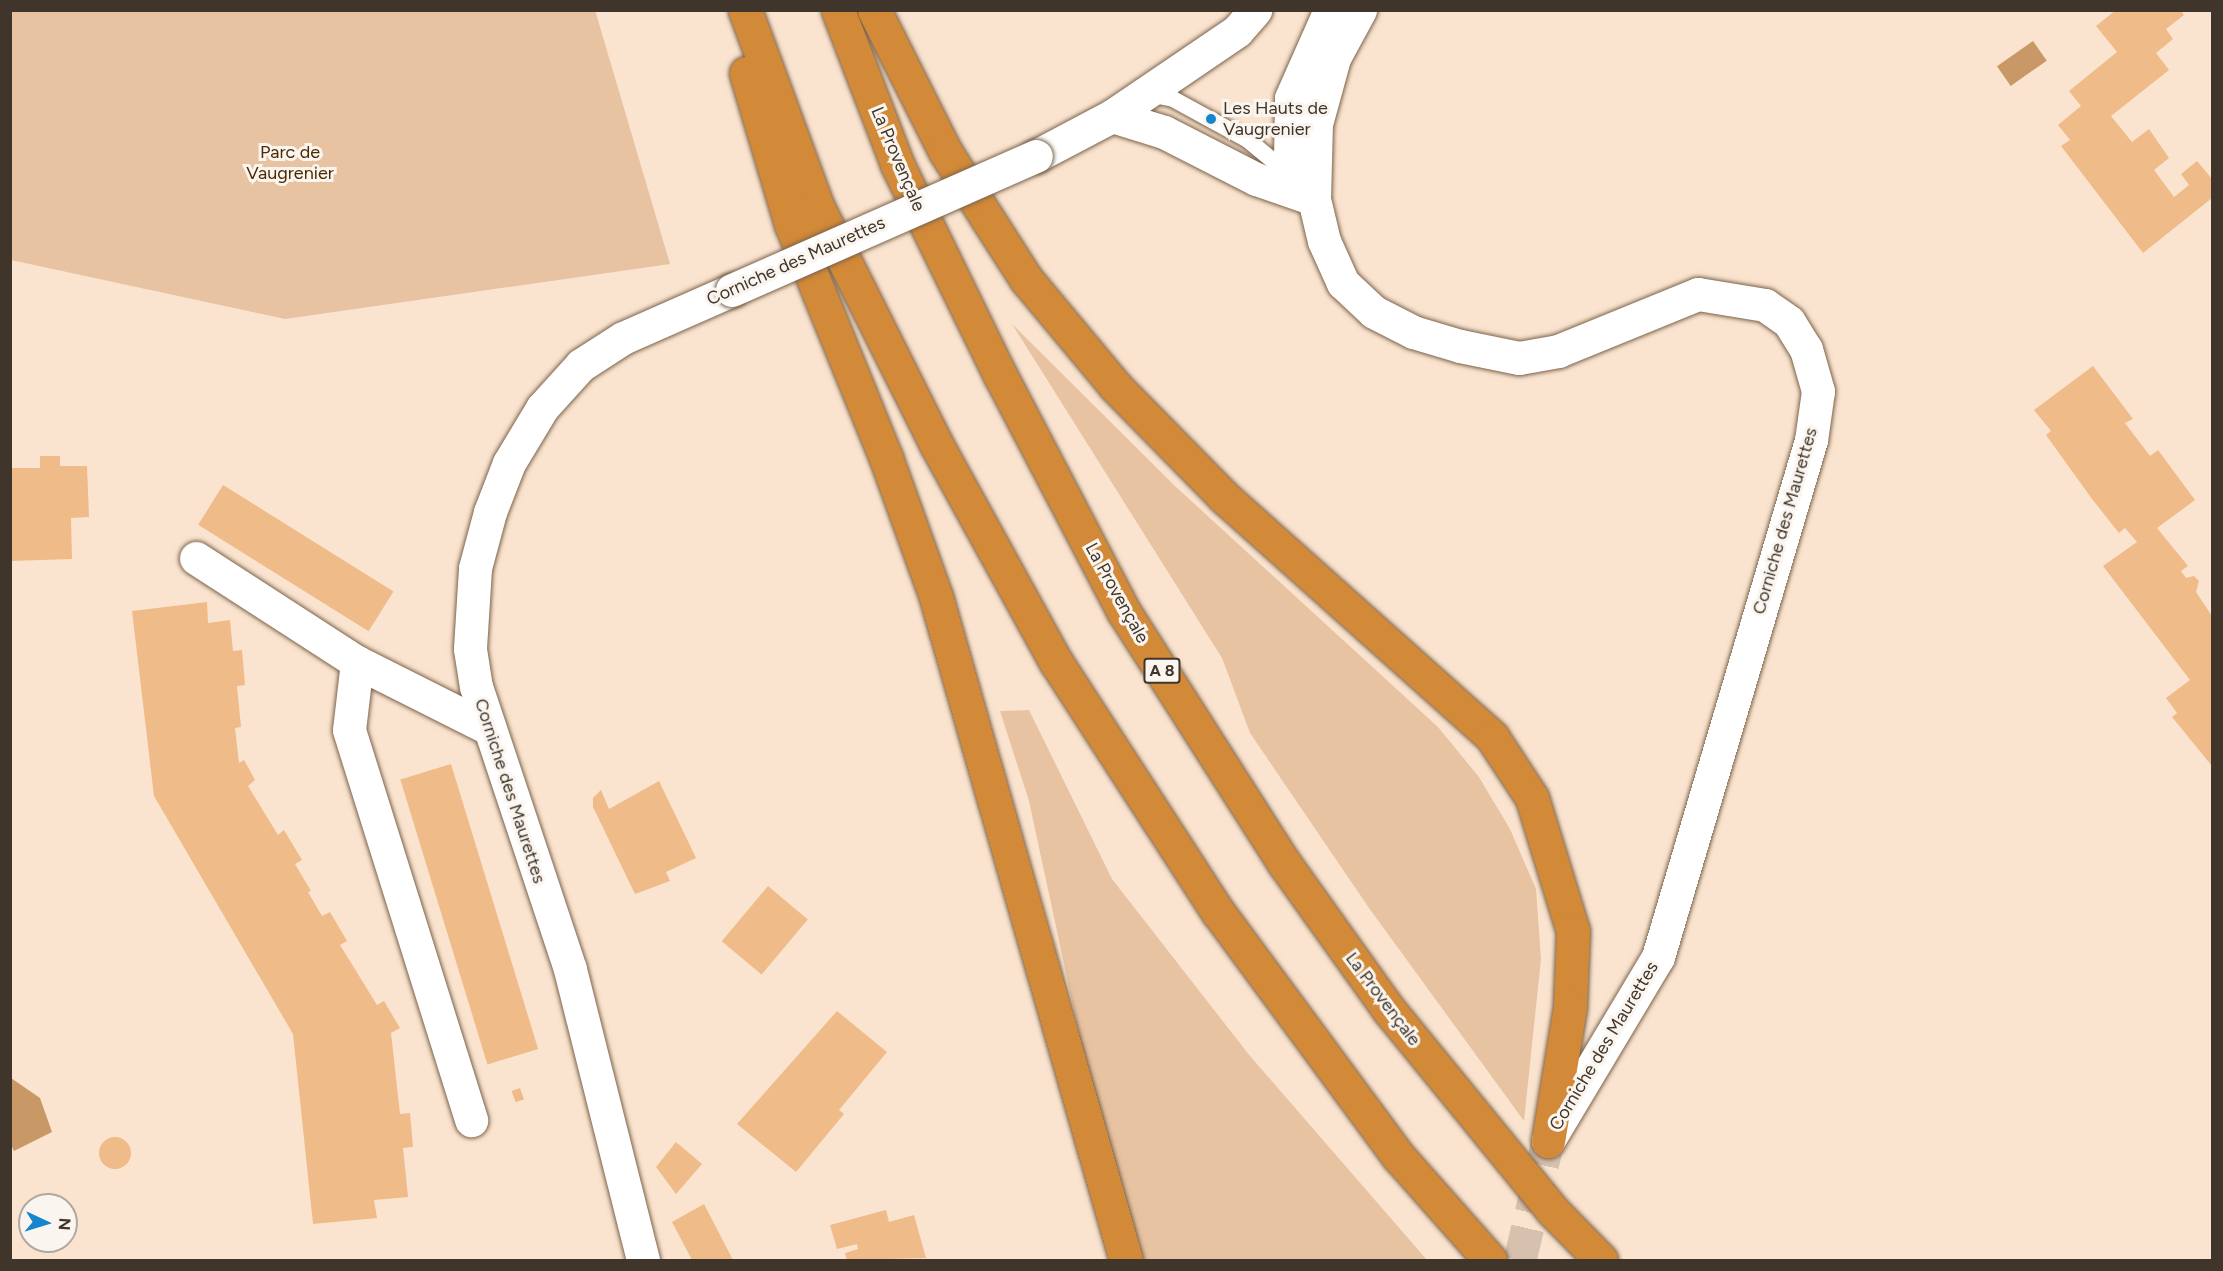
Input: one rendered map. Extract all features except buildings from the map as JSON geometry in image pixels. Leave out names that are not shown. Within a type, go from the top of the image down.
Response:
[{"type":"highway","points":[[728,10],[791,224],[886,458],[936,597],[1126,1260]]},
{"type":"highway","points":[[745,10],[817,206],[936,444],[1056,662],[1218,912],[1398,1156],[1490,1260]]},
{"type":"highway","name":"La Provençale","points":[[838,10],[897,164],[1000,375],[1124,612],[1284,863],[1389,1010],[1552,1210],[1601,1260]]},
{"type":"highway","points":[[874,10],[945,151],[1026,279],[1115,386],[1224,497],[1492,737],[1532,798],[1573,931],[1570,1007],[1548,1141]]},
{"type":"street","points":[[1112,116],[1154,69],[1227,10]]},
{"type":"street","points":[[1112,116],[1237,31],[1255,10]]},
{"type":"street","points":[[1314,199],[1290,158],[1291,98],[1330,10]]},
{"type":"street","points":[[1314,199],[1316,124],[1334,58],[1360,10]]},
{"type":"street","name":"Corniche des Maurettes","points":[[643,1260],[570,969],[486,727],[470,648],[475,567],[490,512],[508,463],[542,408],[581,365],[623,338],[1036,156],[1112,116]]},
{"type":"street","points":[[1112,116],[1164,132],[1256,179],[1314,199]]},
{"type":"street","name":"Corniche des Maurettes","points":[[1314,199],[1324,241],[1343,283],[1374,312],[1413,332],[1519,358],[1558,351],[1602,336],[1649,312],[1698,294],[1734,298],[1765,305],[1789,322],[1806,349],[1818,391],[1810,440],[1658,957],[1548,1141]]},
{"type":"street","points":[[196,558],[357,662],[486,727]]},
{"type":"street","points":[[357,662],[349,730],[471,1120]]},
{"type":"lane","points":[[1147,93],[1173,99],[1248,140],[1314,199]]},
{"type":"green space","name":"Parc de Vaugrenier","points":[[595,10],[670,264],[285,319],[11,260],[11,11]]},
{"type":"green space","points":[[1012,324],[1175,486],[1438,727],[1479,777],[1510,829],[1536,889],[1541,959],[1524,1121],[1369,908],[1250,733],[1222,658]]},
{"type":"green space","points":[[1029,710],[1112,879],[1250,1056],[1427,1260],[1142,1260],[1084,1057],[1029,801],[1000,711]]},
{"type":"shaded area","points":[[2033,41],[2047,61],[2011,86],[1997,66]]},
{"type":"shaded area","points":[[11,1078],[40,1098],[52,1132],[14,1151],[11,1145]]},
{"type":"tunnel","points":[[1520,1260],[1548,1141]]},
{"type":"place","name":"Les Hauts de Vaugrenier","points":[[1211,119]]}]
